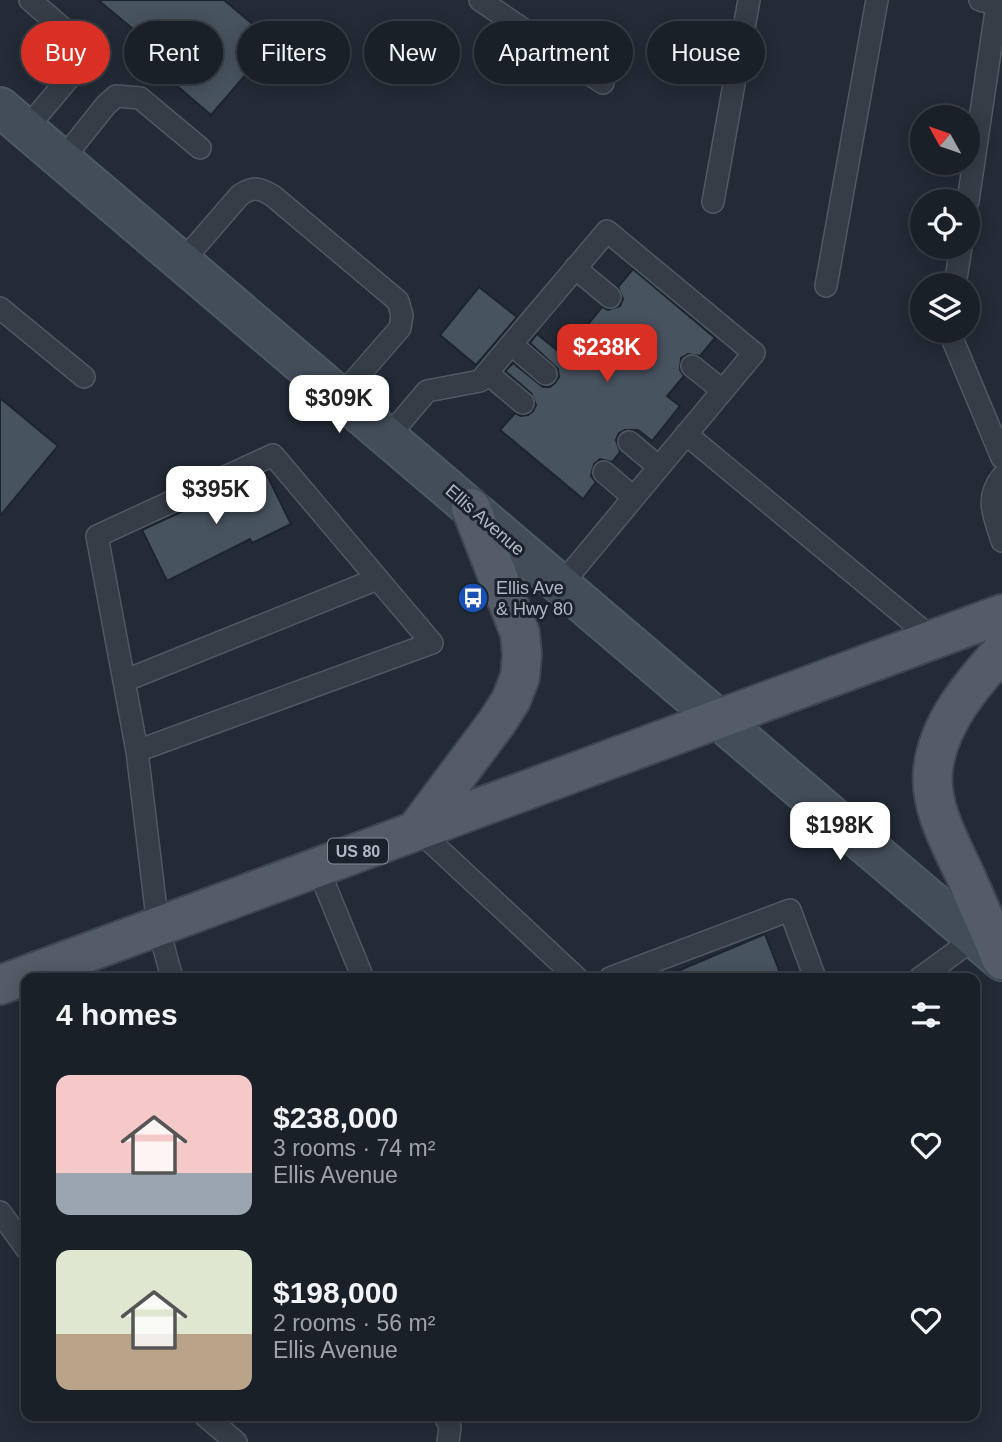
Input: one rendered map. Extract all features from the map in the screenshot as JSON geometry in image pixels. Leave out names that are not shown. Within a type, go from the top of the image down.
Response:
[{"type":"main road","name":"Ellis Avenue","points":[[8,117],[62,160],[993,953]]},
{"type":"main road","points":[[417,829],[498,722],[512,700],[520,677],[520,634],[471,508]]},
{"type":"main road","name":"US 80","points":[[54,973],[86,966],[158,926],[1002,614]]},
{"type":"main road","points":[[993,953],[943,825],[935,796],[933,770],[941,741],[955,711],[975,681],[1002,651]]},
{"type":"main road","name":"US 80","points":[[0,985],[21,980]]},
{"type":"lane","points":[[8,117],[79,66],[83,55],[80,43],[30,0]]},
{"type":"lane","points":[[481,0],[512,21]]},
{"type":"lane","points":[[713,202],[749,0]]},
{"type":"lane","points":[[826,286],[877,0]]},
{"type":"lane","points":[[970,189],[993,3]]},
{"type":"lane","points":[[62,160],[116,96],[140,99],[201,148]]},
{"type":"lane","points":[[182,262],[240,194],[251,188],[261,189],[273,196],[398,300],[402,315],[400,328],[340,397]]},
{"type":"lane","points":[[388,437],[427,391],[480,382],[607,230],[754,353],[561,585]]},
{"type":"lane","points":[[575,268],[610,298]]},
{"type":"lane","points":[[0,308],[84,377]]},
{"type":"lane","points":[[954,343],[1002,458]]},
{"type":"lane","points":[[511,344],[546,374]]},
{"type":"lane","points":[[692,366],[722,390]]},
{"type":"lane","points":[[487,373],[523,403]]},
{"type":"lane","points":[[686,434],[933,639]]},
{"type":"lane","points":[[629,442],[659,467]]},
{"type":"lane","points":[[137,751],[432,643],[273,455],[97,536],[137,751],[158,926],[171,973]]},
{"type":"lane","points":[[604,472],[632,497]]},
{"type":"lane","points":[[1002,477],[990,502],[1002,541]]},
{"type":"lane","points":[[124,681],[377,579]]},
{"type":"lane","points":[[417,829],[572,973]]},
{"type":"lane","points":[[317,866],[361,973]]},
{"type":"lane","points":[[646,972],[712,947],[790,910],[813,973]]},
{"type":"lane","points":[[935,973],[993,953]]},
{"type":"lane","points":[[0,1212],[21,1241]]},
{"type":"lane","points":[[211,1421],[236,1442]]},
{"type":"lane","points":[[447,1421],[450,1427],[448,1442]]},
{"type":"building","points":[[98,0],[224,0],[249,21],[237,21],[238,84],[211,115],[175,84],[223,84],[223,21],[124,21]]},
{"type":"building","points":[[633,269],[715,338],[700,356],[688,354],[681,358],[680,370],[684,376],[667,396],[680,406],[652,441],[638,430],[619,433],[616,440],[620,452],[612,462],[600,459],[594,464],[591,476],[596,482],[583,499],[500,430],[515,413],[528,415],[536,405],[531,393],[505,371],[513,363],[543,387],[550,387],[559,377],[558,369],[530,343],[537,334],[563,355],[602,307],[608,310],[620,306],[623,299],[618,287]]},
{"type":"building","points":[[479,287],[517,317],[476,365],[440,335]]},
{"type":"building","points":[[0,398],[58,446],[0,516]]},
{"type":"building","points":[[266,473],[291,524],[252,543],[250,539],[167,581],[142,530]]},
{"type":"building","points":[[765,934],[780,973],[673,973]]},
{"type":"place","name":"Ellis Ave & Hwy 80","points":[[473,598]]}]
